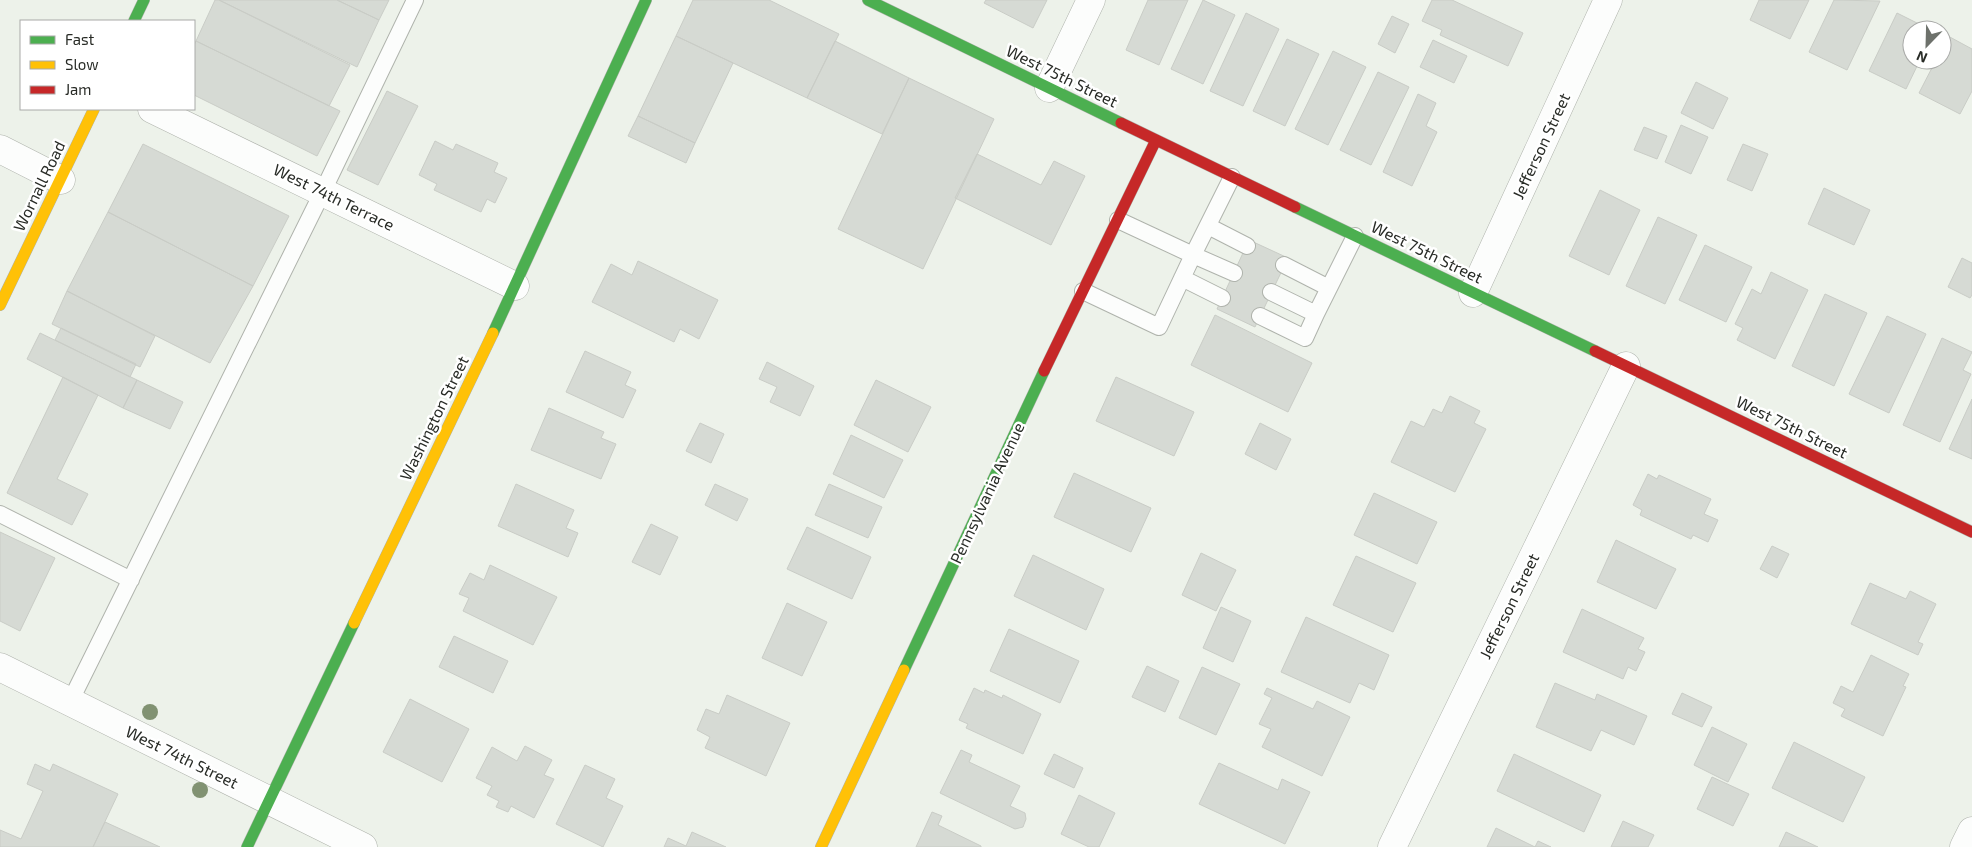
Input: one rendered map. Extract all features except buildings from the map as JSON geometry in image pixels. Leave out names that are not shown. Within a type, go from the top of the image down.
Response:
[{"type":"street","points":[[134,20],[144,0]]},
{"type":"street","name":"Washington Street","points":[[247,847],[515,286],[646,0]]},
{"type":"street","name":"West 75th Street","points":[[868,0],[1972,532]]},
{"type":"street","points":[[1049,88],[1091,0]]},
{"type":"street","name":"Jefferson Street","points":[[1473,292],[1608,0]]},
{"type":"street","name":"Wornall Road","points":[[0,305],[94,110]]},
{"type":"street","name":"West 74th Terrace","points":[[154,110],[515,286]]},
{"type":"street","name":"Pennsylvania Avenue","points":[[822,847],[1082,291],[1156,140]]},
{"type":"street","points":[[0,149],[60,180]]},
{"type":"street","name":"Jefferson Street","points":[[1392,847],[1626,366]]},
{"type":"street","name":"West 74th Street","points":[[0,667],[363,847]]},
{"type":"street","points":[[1964,847],[1972,831]]},
{"type":"lane","points":[[70,702],[323,192],[415,0]]},
{"type":"lane","points":[[1082,291],[1159,327],[1232,177]]},
{"type":"lane","points":[[1118,220],[1234,273]]},
{"type":"lane","points":[[1208,226],[1247,246]]},
{"type":"lane","points":[[1260,316],[1305,338],[1355,236]]},
{"type":"lane","points":[[1284,265],[1329,288]]},
{"type":"lane","points":[[1182,278],[1222,298]]},
{"type":"lane","points":[[1271,292],[1316,314]]},
{"type":"lane","points":[[0,514],[131,580]]},
{"type":"traffic: fast","points":[[134,20],[144,0]]},
{"type":"traffic: fast","points":[[493,333],[646,0]]},
{"type":"traffic: fast","points":[[868,0],[1121,123]]},
{"type":"traffic: fast","points":[[1295,207],[1595,351]]},
{"type":"traffic: fast","points":[[904,670],[1044,371]]},
{"type":"traffic: fast","points":[[247,847],[354,623]]},
{"type":"traffic: slow","points":[[0,305],[94,110]]},
{"type":"traffic: slow","points":[[354,623],[493,333]]},
{"type":"traffic: slow","points":[[821,847],[904,670]]},
{"type":"traffic: jam","points":[[1121,123],[1295,207]]},
{"type":"traffic: jam","points":[[1044,371],[1156,140]]},
{"type":"traffic: jam","points":[[1595,351],[1972,532]]}]
